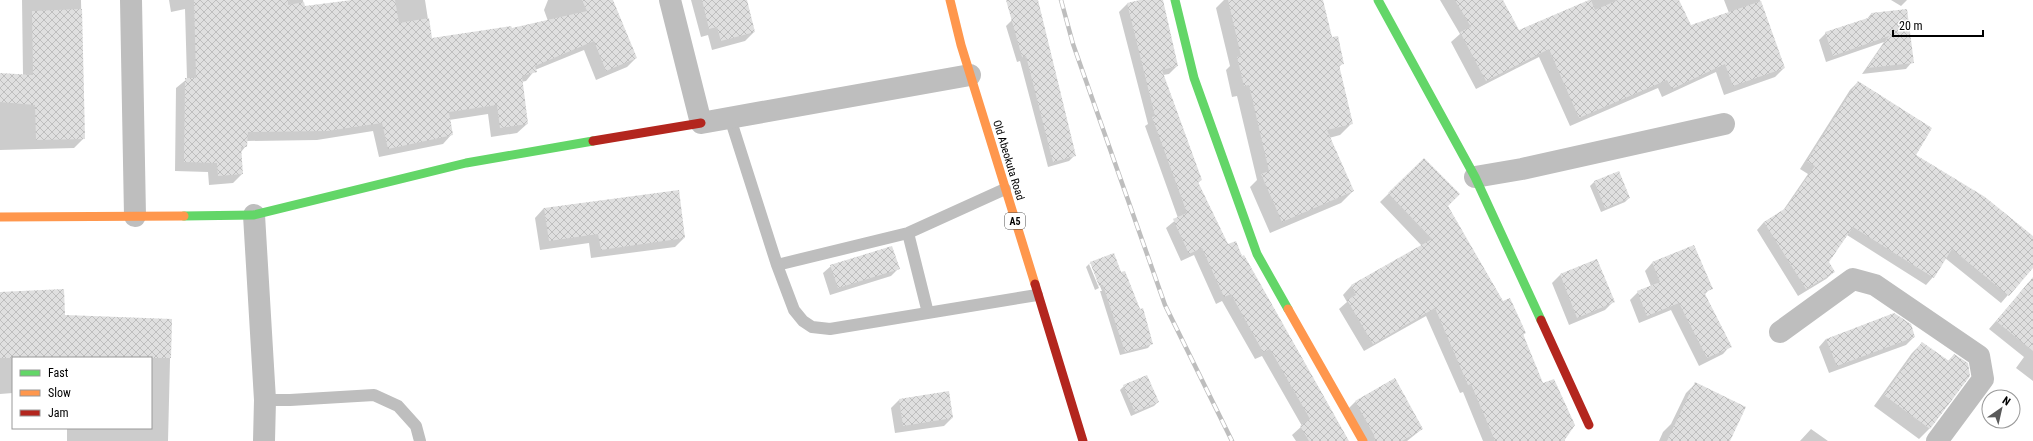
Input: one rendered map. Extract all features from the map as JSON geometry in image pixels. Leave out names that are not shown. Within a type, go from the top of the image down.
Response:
[{"type":"main road","name":"Old Abeokuta Road","points":[[950,0],[970,75],[1083,441]]},
{"type":"main road","points":[[1175,0],[1194,78],[1256,254],[1363,441]]},
{"type":"main road","points":[[1378,0],[1475,177],[1589,425]]},
{"type":"main road","points":[[0,217],[254,215],[466,162],[701,123]]},
{"type":"street","points":[[131,0],[135,216]]},
{"type":"street","points":[[670,0],[701,123],[970,75]]},
{"type":"street","points":[[1475,177],[1522,169],[1724,124]]},
{"type":"street","points":[[254,215],[265,400],[264,441]]},
{"type":"street","points":[[1780,332],[1853,279],[1875,285],[1979,356],[1982,379],[1938,441]]},
{"type":"lane","points":[[730,118],[777,265],[794,310],[803,321],[812,327],[830,329],[1037,295]]},
{"type":"lane","points":[[777,265],[908,232],[1005,189]]},
{"type":"lane","points":[[908,232],[928,313]]},
{"type":"lane","points":[[265,400],[374,395],[398,406],[416,426],[420,441]]},
{"type":"building","points":[[194,0],[288,0],[288,5],[304,2],[305,6],[352,0],[395,0],[399,23],[429,18],[432,38],[511,26],[512,28],[587,11],[582,0],[613,0],[637,58],[606,71],[594,41],[535,66],[537,72],[522,76],[528,124],[500,128],[497,105],[449,112],[453,135],[388,149],[382,123],[327,131],[248,132],[247,147],[241,147],[243,174],[218,176],[217,163],[184,162],[185,78],[196,78]]},
{"type":"building","points":[[702,0],[747,0],[755,32],[721,41],[717,27],[709,29]]},
{"type":"building","points":[[1006,0],[1038,0],[1076,156],[1053,162],[1026,56],[1022,57]]},
{"type":"building","points":[[1140,0],[1163,0],[1178,66],[1162,70],[1202,180],[1198,182],[1228,244],[1236,241],[1242,256],[1244,255],[1349,441],[1309,441],[1300,426],[1310,419],[1270,349],[1263,352],[1231,294],[1224,297],[1202,248],[1189,254],[1173,219],[1187,213],[1152,117],[1155,116],[1127,3]]},
{"type":"building","points":[[1228,0],[1323,0],[1332,37],[1338,36],[1344,64],[1339,65],[1353,124],[1327,130],[1354,191],[1282,222],[1261,174],[1269,171],[1249,85],[1244,86],[1237,57],[1241,56]]},
{"type":"building","points":[[1455,0],[1503,0],[1519,30],[1589,0],[1591,0],[1595,10],[1618,0],[1679,0],[1691,25],[1761,1],[1785,68],[1733,86],[1725,64],[1672,89],[1667,80],[1579,118],[1549,49],[1486,81],[1460,32],[1471,27]]},
{"type":"building","points":[[82,9],[85,139],[36,140],[35,105],[0,102],[0,73],[33,75],[32,11]]},
{"type":"building","points":[[1907,9],[1914,63],[1867,68],[1889,36],[1833,56],[1825,32],[1871,17],[1871,13]]},
{"type":"building","points":[[1858,81],[1932,128],[1916,155],[1985,197],[2033,236],[2033,268],[2009,296],[1952,249],[1934,278],[1853,227],[1829,262],[1835,272],[1806,289],[1764,222],[1786,208],[1815,166],[1807,161]]},
{"type":"building","points":[[1424,158],[1460,194],[1448,206],[1503,301],[1510,298],[1526,333],[1523,334],[1543,383],[1554,379],[1575,425],[1564,441],[1495,441],[1471,384],[1468,385],[1435,308],[1373,344],[1347,300],[1356,295],[1351,285],[1432,239],[1388,193]]},
{"type":"building","points":[[1619,171],[1630,198],[1605,208],[1594,181]]},
{"type":"building","points":[[679,190],[685,238],[601,250],[598,234],[549,241],[544,208]]},
{"type":"building","points":[[1694,245],[1713,289],[1704,292],[1732,347],[1707,358],[1679,303],[1647,316],[1637,291],[1660,282],[1652,262]]},
{"type":"building","points":[[892,246],[900,269],[838,288],[830,265]]},
{"type":"building","points":[[1114,253],[1121,272],[1125,271],[1140,309],[1143,308],[1153,344],[1125,352],[1103,285],[1099,286],[1090,262]]},
{"type":"building","points":[[1597,259],[1615,302],[1577,318],[1560,274]]},
{"type":"building","points":[[2033,277],[2033,351],[1996,321]]},
{"type":"building","points":[[64,289],[65,315],[172,319],[171,358],[0,358],[0,292]]},
{"type":"building","points":[[1894,313],[1911,324],[1915,337],[1837,366],[1826,339]]},
{"type":"building","points":[[1922,342],[1949,361],[1954,354],[1968,363],[1970,376],[1930,429],[1884,395]]},
{"type":"building","points":[[1147,375],[1159,402],[1135,412],[1123,385]]},
{"type":"building","points":[[1395,378],[1423,429],[1402,441],[1375,441],[1374,435],[1355,401]]},
{"type":"building","points":[[1695,382],[1746,407],[1730,441],[1667,441]]},
{"type":"building","points":[[949,391],[953,418],[903,426],[899,399]]},
{"type":"railway","points":[[1061,0],[1073,44],[1165,305],[1232,441]]},
{"type":"traffic: fast","points":[[1175,0],[1194,78],[1257,254],[1288,309]]},
{"type":"traffic: fast","points":[[1378,0],[1475,177],[1541,320]]},
{"type":"traffic: fast","points":[[184,216],[254,215],[466,163],[593,141]]},
{"type":"traffic: slow","points":[[950,0],[961,45],[1035,284]]},
{"type":"traffic: slow","points":[[0,217],[184,216]]},
{"type":"traffic: slow","points":[[1288,309],[1363,441]]},
{"type":"traffic: jam","points":[[593,141],[701,123]]},
{"type":"traffic: jam","points":[[1035,284],[1083,441]]},
{"type":"traffic: jam","points":[[1541,320],[1589,425]]}]
